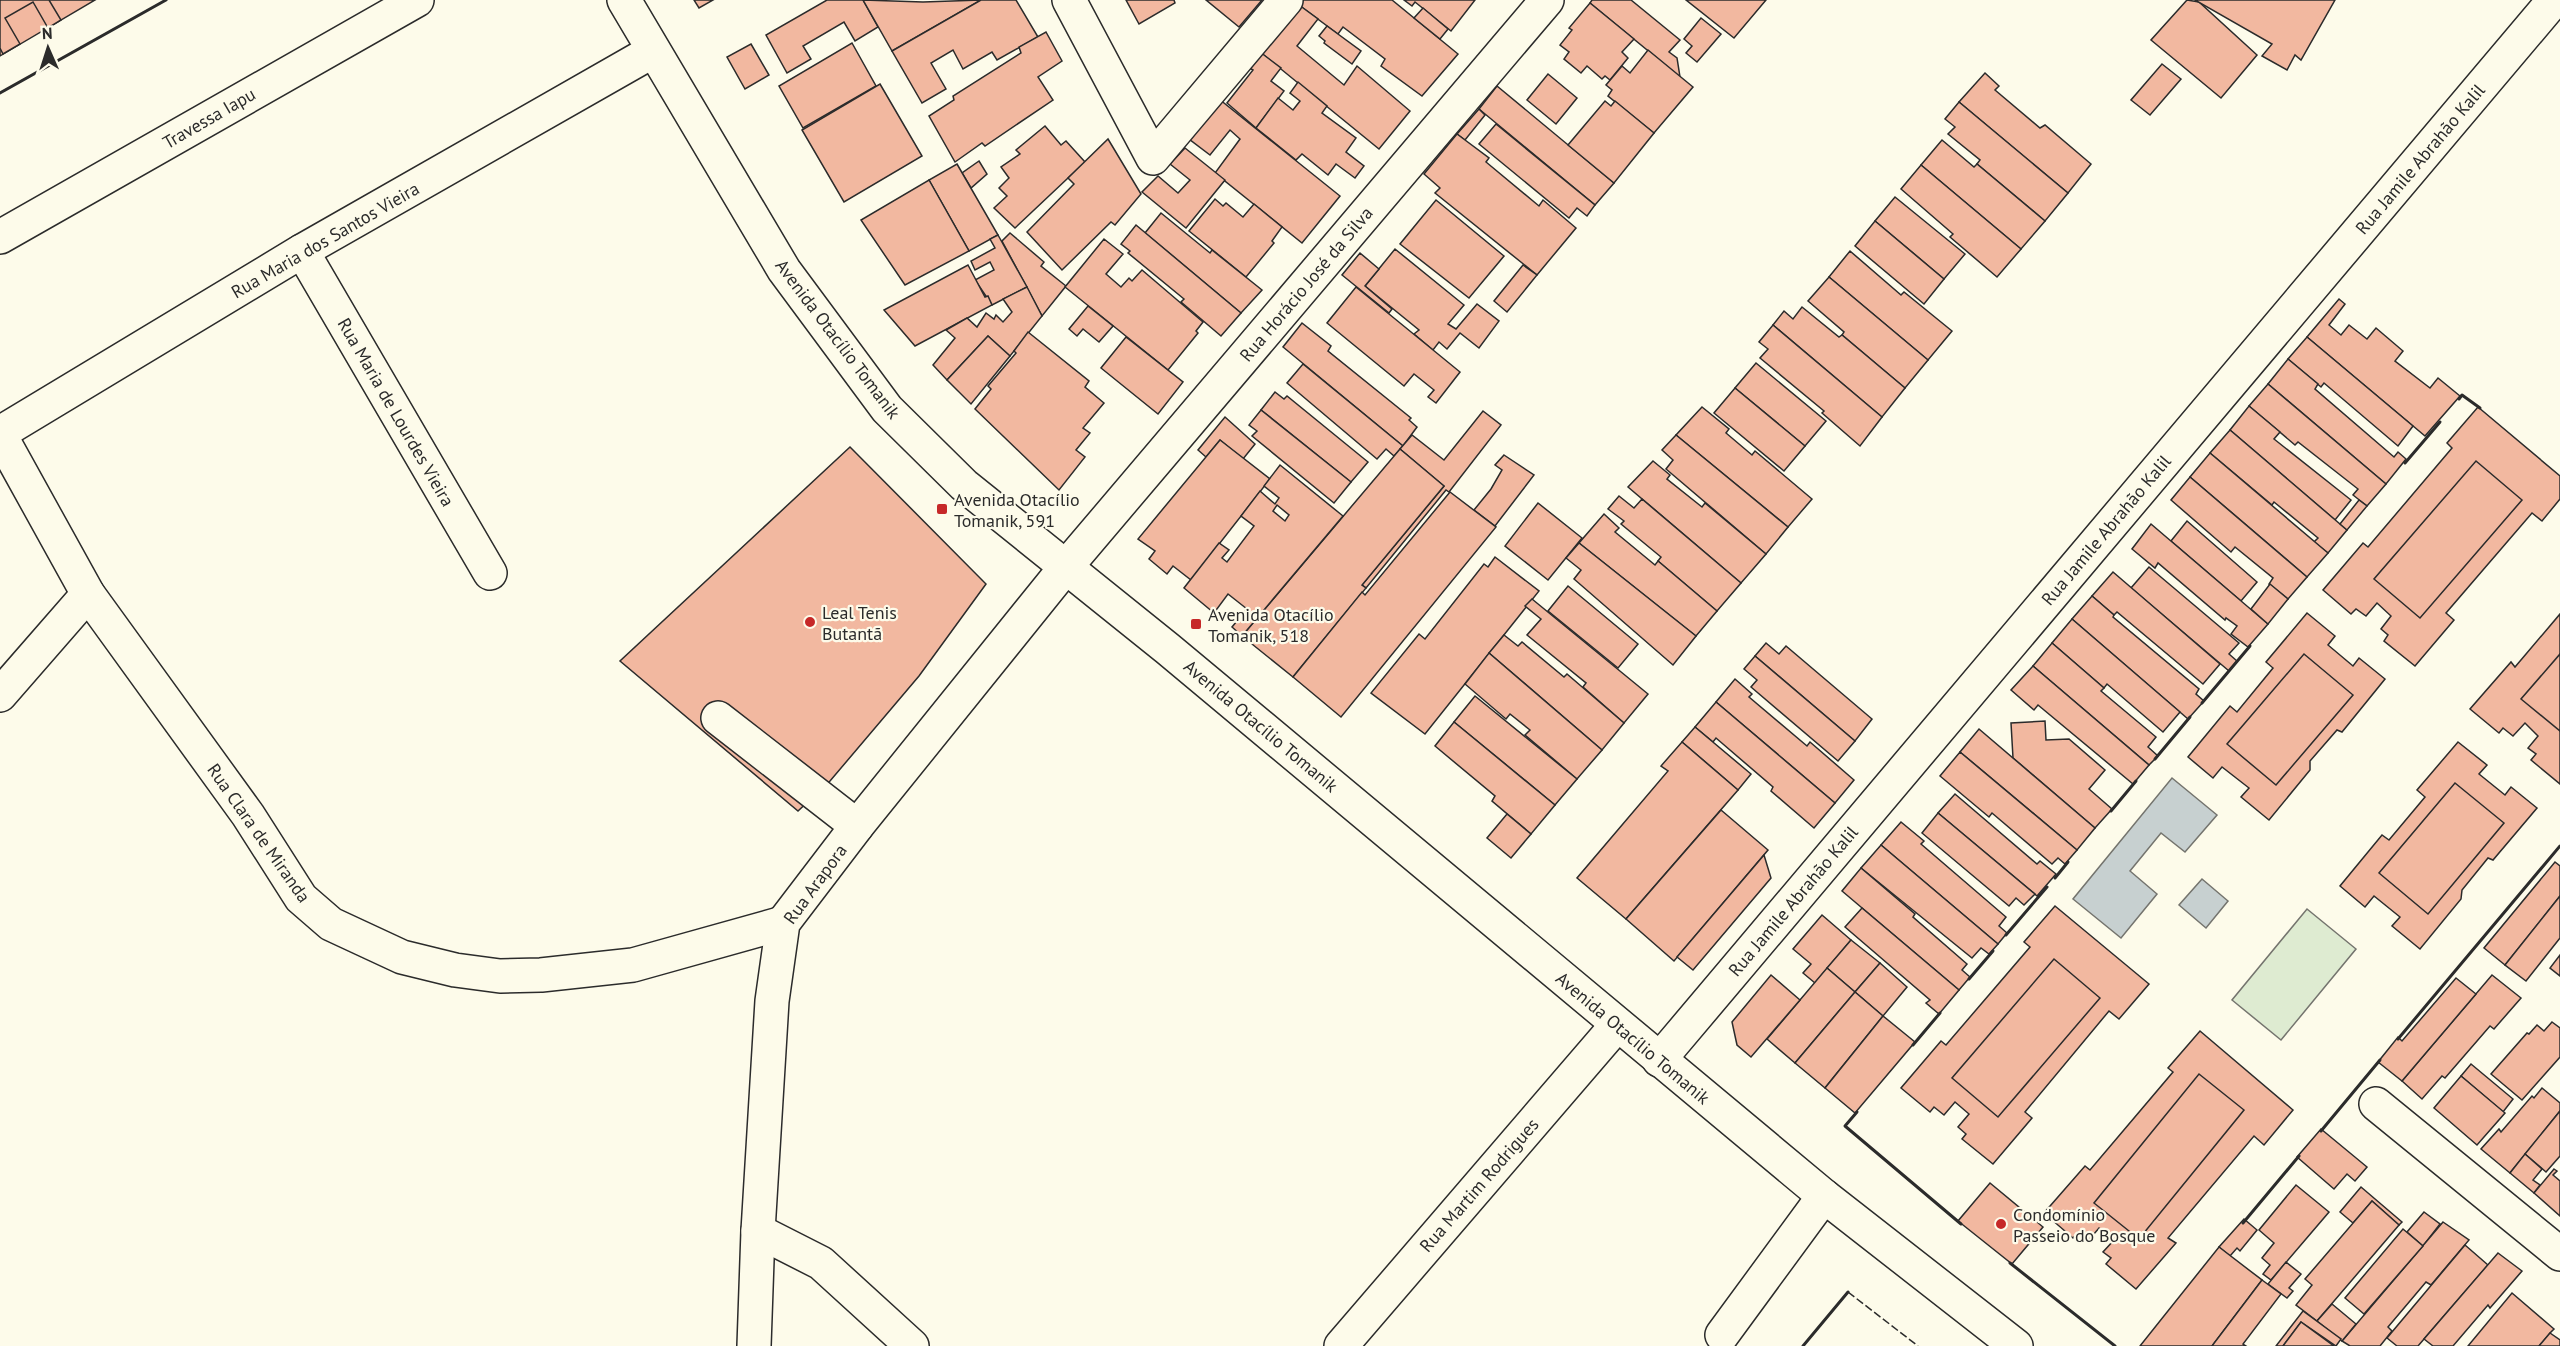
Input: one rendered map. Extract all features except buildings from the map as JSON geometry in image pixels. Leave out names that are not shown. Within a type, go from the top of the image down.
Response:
[{"type":"street","name":"Travessa Iapu","points":[[0,237],[417,0]]},
{"type":"street","name":"Avenida Otacílio Tomanik","points":[[624,0],[784,270],[887,409],[964,485],[1168,649],[1824,1196],[2016,1346]]},
{"type":"street","points":[[1069,0],[1153,158],[1286,0]]},
{"type":"street","name":"Rua Horácio José da Silva","points":[[1065,568],[1547,0]]},
{"type":"street","name":"Rua Jamile Abrahão Kalil","points":[[1659,1060],[2554,0]]},
{"type":"street","name":"Rua Maria dos Santos Vieira","points":[[0,434],[302,251],[653,51]]},
{"type":"street","name":"Rua Maria de Lourdes Vieira","points":[[302,251],[490,573]]},
{"type":"street","name":"Rua Clara de Miranda","points":[[0,434],[88,594],[248,815],[301,898],[331,924],[402,957],[455,970],[500,976],[541,975],[633,965],[783,922]]},
{"type":"street","name":"Rua Arapora","points":[[754,1346],[758,1231],[772,1001],[783,922],[857,826],[1065,568]]},
{"type":"street","points":[[0,695],[88,594]]},
{"type":"street","points":[[718,718],[857,826]]},
{"type":"street","name":"Rua Martim Rodrigues","points":[[1341,1346],[1617,1025]]},
{"type":"street","points":[[2376,1104],[2560,1254]]},
{"type":"street","points":[[1722,1335],[1824,1196]]},
{"type":"street","points":[[758,1231],[821,1263],[912,1346]]},
{"type":"green space","points":[[2307,909],[2356,949],[2281,1040],[2232,1000]]},
{"type":"shaded area","points":[[2172,778],[2217,815],[2185,852],[2161,833],[2130,871],[2157,894],[2121,938],[2073,899]]},
{"type":"shaded area","points":[[2202,879],[2228,901],[2206,928],[2179,905]]},
{"type":"fence","points":[[1848,1292],[1918,1346]]},
{"type":"wall","points":[[0,93],[166,0]]},
{"type":"wall","points":[[2459,399],[2462,395],[2480,408]]},
{"type":"wall","points":[[2405,463],[2440,422]]},
{"type":"wall","points":[[2202,703],[2250,646]]},
{"type":"wall","points":[[2155,759],[2190,717]]},
{"type":"wall","points":[[2111,811],[2136,781]]},
{"type":"wall","points":[[2398,1039],[2560,846]]},
{"type":"wall","points":[[2055,878],[2068,862]]},
{"type":"wall","points":[[2006,935],[2047,887]]},
{"type":"wall","points":[[1969,979],[1993,951]]},
{"type":"wall","points":[[1913,1045],[1940,1013]]},
{"type":"wall","points":[[2321,1131],[2380,1060]]},
{"type":"wall","points":[[1857,1112],[1845,1126],[1961,1224]]},
{"type":"wall","points":[[2243,1223],[2299,1156]]},
{"type":"wall","points":[[2010,1263],[2115,1346]]},
{"type":"wall","points":[[1803,1346],[1848,1292]]},
{"type":"place","name":"Avenida Otacílio Tomanik, 591","points":[[942,509]]},
{"type":"place","name":"Leal Tenis Butantã","points":[[810,622]]},
{"type":"place","name":"Avenida Otacílio Tomanik, 518","points":[[1196,624]]},
{"type":"place","name":"Condomínio Passeio do Bosque","points":[[2001,1224]]}]
